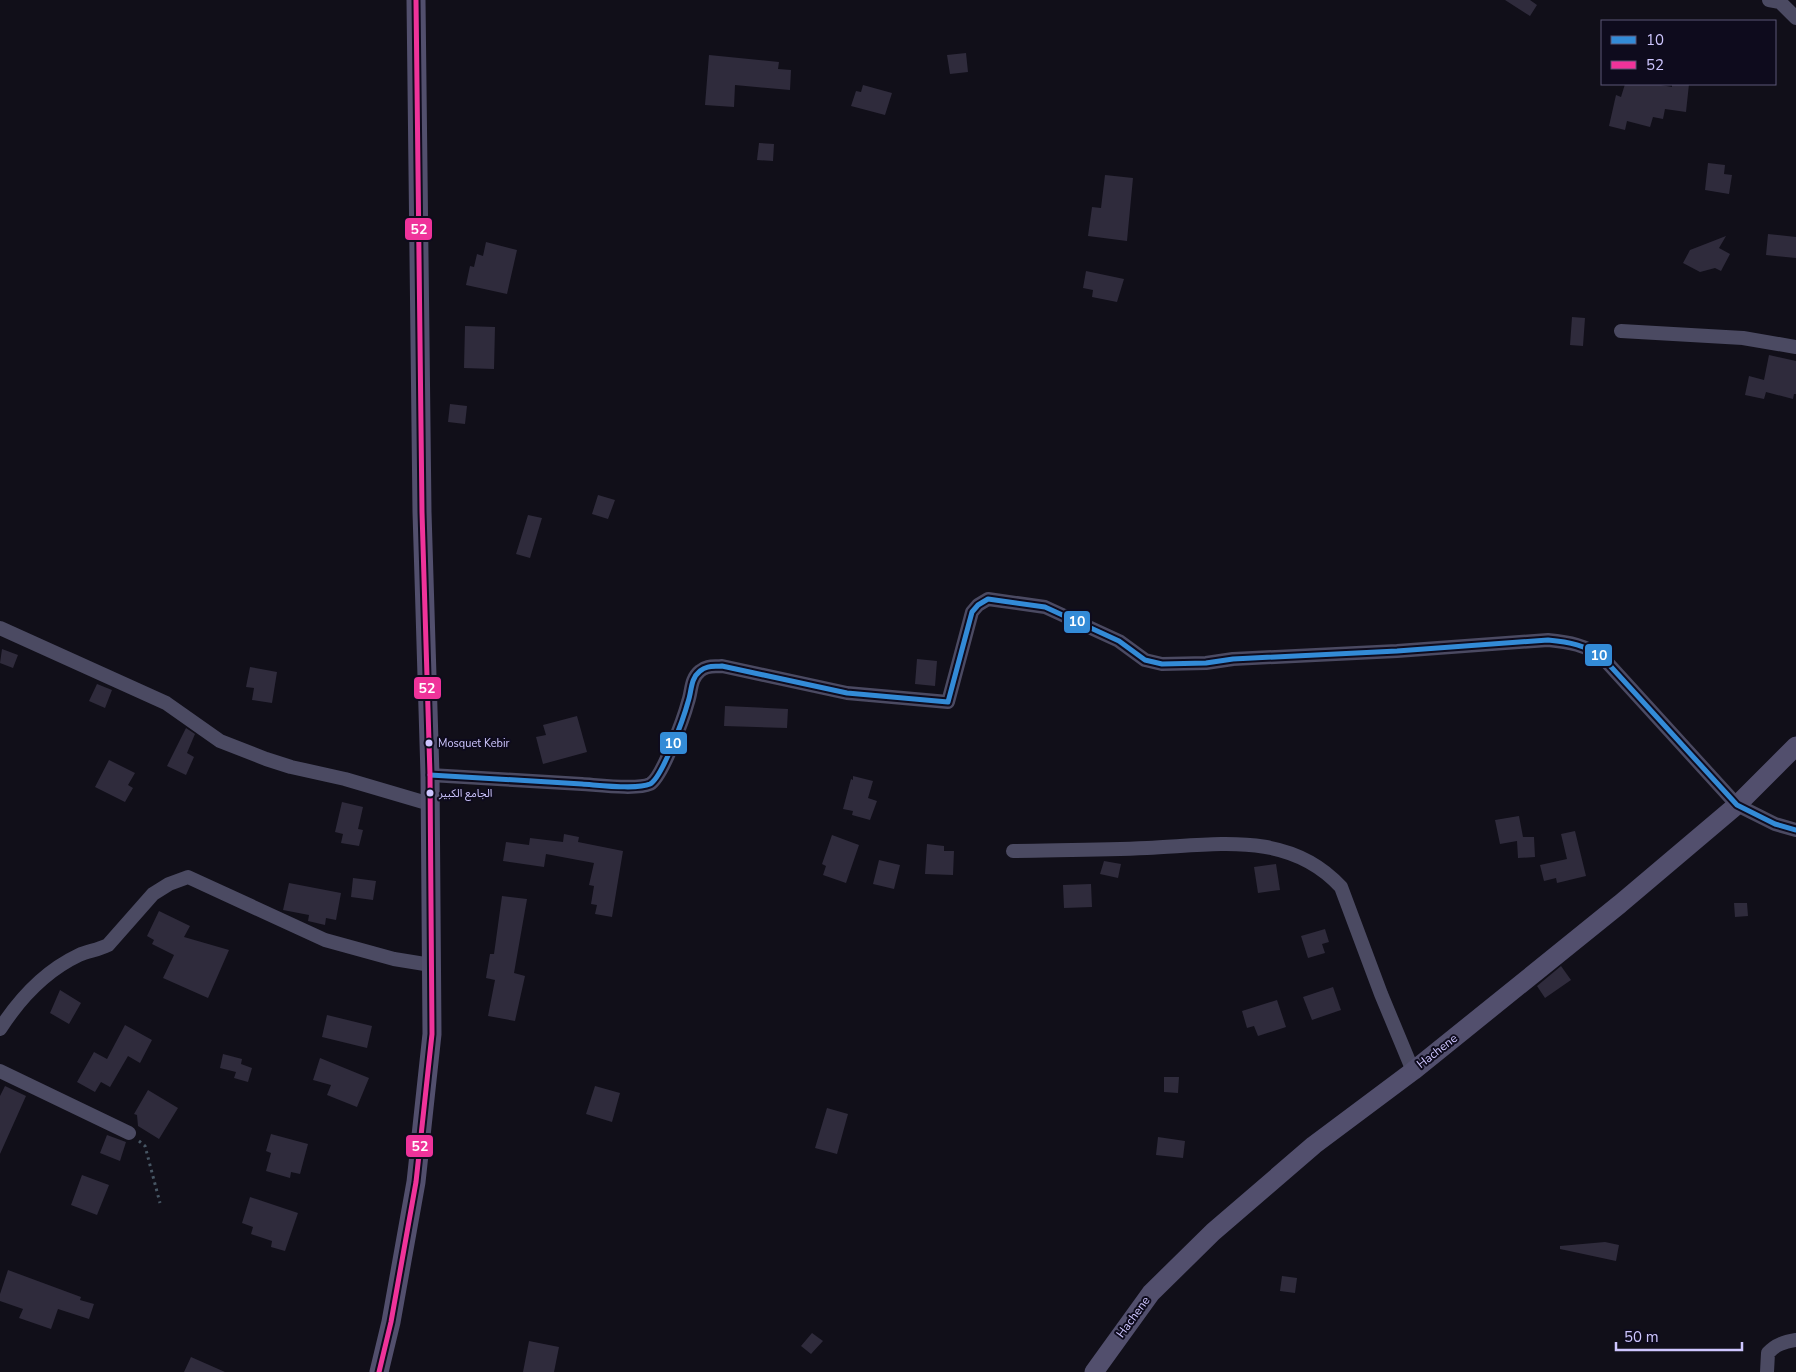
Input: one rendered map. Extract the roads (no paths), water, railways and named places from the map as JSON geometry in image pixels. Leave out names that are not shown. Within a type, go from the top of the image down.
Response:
[{"type":"main road","points":[[379,1372],[391,1322],[416,1182],[432,1034],[430,775],[422,512],[416,0]]},
{"type":"main road","name":"Hachene","points":[[1094,1372],[1151,1293],[1213,1232],[1314,1145],[1413,1070],[1620,904],[1737,805],[1796,746]]},
{"type":"street","points":[[1777,1],[1796,18]]},
{"type":"street","points":[[1621,331],[1743,338],[1796,347]]},
{"type":"street","points":[[430,775],[639,787],[651,783],[660,774],[666,760],[688,702],[693,680],[706,667],[722,666],[847,693],[948,702],[972,612],[978,605],[988,599],[1045,607],[1119,640],[1145,660],[1162,664],[1206,663],[1233,658],[1397,651],[1548,640],[1567,641],[1582,645],[1604,658],[1737,805],[1775,824],[1796,830]]},
{"type":"street","points":[[0,628],[166,703],[220,741],[266,759],[430,804]]},
{"type":"street","points":[[1013,851],[1147,848],[1230,843],[1263,846],[1294,853],[1330,874],[1341,887],[1413,1070]]},
{"type":"street","points":[[0,1028],[28,992],[58,966],[80,954],[108,945],[153,894],[170,884],[188,877],[325,940],[394,959],[431,965]]},
{"type":"street","points":[[0,1071],[129,1133]]},
{"type":"street","points":[[1767,1372],[1768,1352],[1773,1347],[1784,1342],[1796,1340]]},
{"type":"place","name":"Mosquet Kebir","points":[[429,743]]},
{"type":"place","name":"الجامع الكبير","points":[[430,793]]}]
